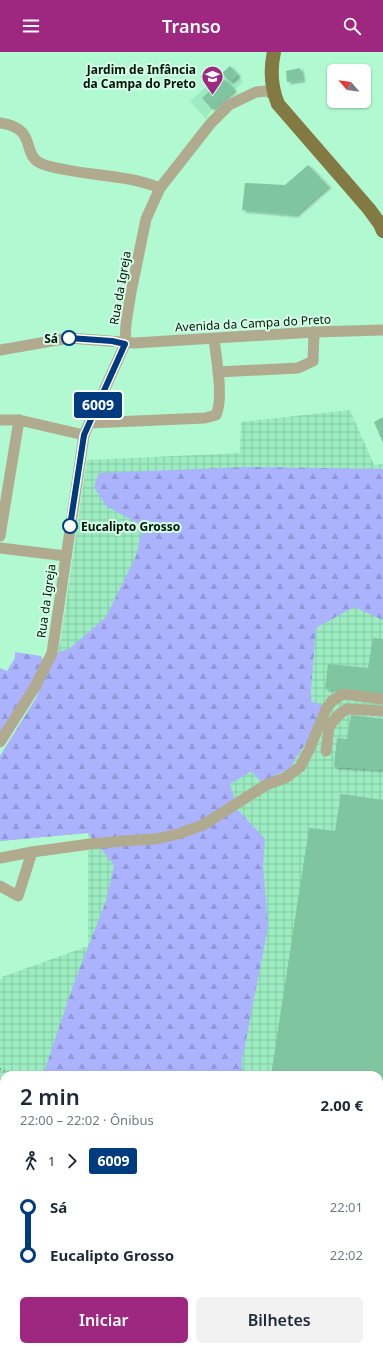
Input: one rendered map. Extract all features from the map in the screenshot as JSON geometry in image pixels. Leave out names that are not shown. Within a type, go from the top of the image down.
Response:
[{"type":"main road","points":[[274,52],[271,79],[273,94],[278,104],[369,209],[380,224],[383,232]]},
{"type":"street","name":"Rua da Igreja","points":[[0,742],[35,687],[52,653],[84,435],[125,344],[126,323],[131,292],[146,219],[160,188],[211,122],[229,106],[256,92],[266,91],[273,94]]},
{"type":"street","points":[[0,123],[11,124],[18,127],[26,137],[32,154],[38,162],[47,166],[147,182],[160,188]]},
{"type":"street","name":"Avenida da Campa do Preto","points":[[0,350],[69,338],[112,341],[125,344],[314,332],[383,330]]},
{"type":"street","points":[[218,372],[298,368],[313,361],[314,332]]},
{"type":"street","points":[[90,423],[205,418],[216,415],[219,409],[218,372],[214,339]]},
{"type":"street","points":[[0,420],[19,420],[84,435]]},
{"type":"street","points":[[0,536],[19,420]]},
{"type":"street","points":[[0,548],[66,556]]},
{"type":"street","points":[[0,858],[32,852],[123,841],[156,839],[178,834],[202,825],[266,786],[285,778],[300,767],[309,750],[326,709],[332,702],[343,694],[383,699]]},
{"type":"street","points":[[326,750],[329,728],[333,721],[347,708],[383,711]]},
{"type":"street","points":[[0,886],[18,896],[32,852]]},
{"type":"shaded area","name":"Jardim de Infância da Campa do Preto","points":[[230,66],[243,82],[210,112],[206,119],[190,101]]},
{"type":"shaded area","points":[[350,410],[374,465],[383,464],[383,1071],[0,1071],[0,981],[2,977],[88,946],[88,833],[0,841],[0,756],[36,698],[60,644],[87,460],[240,453],[241,422]]},
{"type":"green space","points":[[247,467],[383,469],[383,620],[354,607],[316,628],[311,701],[323,705],[313,732],[289,769],[261,782],[252,771],[230,784],[238,810],[265,839],[263,866],[268,927],[242,1061],[243,1071],[44,1071],[74,983],[106,901],[114,865],[88,833],[0,841],[0,756],[36,698],[56,653],[69,649],[106,617],[136,556],[143,526],[106,506],[94,487],[99,473]]},
{"type":"green space","points":[[15,652],[41,656],[44,663],[0,733],[0,668],[7,671],[15,658]]},
{"type":"building","points":[[230,66],[238,75],[230,82],[222,73]]},
{"type":"building","points":[[300,68],[302,80],[287,82],[286,71]]},
{"type":"building","points":[[224,79],[234,90],[212,109],[202,98]]},
{"type":"building","points":[[308,165],[328,186],[295,215],[242,210],[245,183],[285,185]]},
{"type":"building","points":[[383,417],[383,443],[374,422]]},
{"type":"building","points":[[373,638],[383,639],[383,693],[325,689],[328,664],[368,668]]},
{"type":"building","points":[[351,715],[383,719],[383,770],[334,767],[337,738],[347,739]]},
{"type":"building","points":[[341,794],[383,800],[383,1071],[272,1071],[309,828],[335,831]]},
{"type":"bus line","name":"6009","points":[[69,338],[112,341],[125,344],[84,435],[70,526]]},
{"type":"place","name":"Jardim de Infância da Campa do Preto","points":[[212,96]]},
{"type":"place","name":"Sá","points":[[69,338]]},
{"type":"place","name":"Eucalipto Grosso","points":[[70,526]]}]
